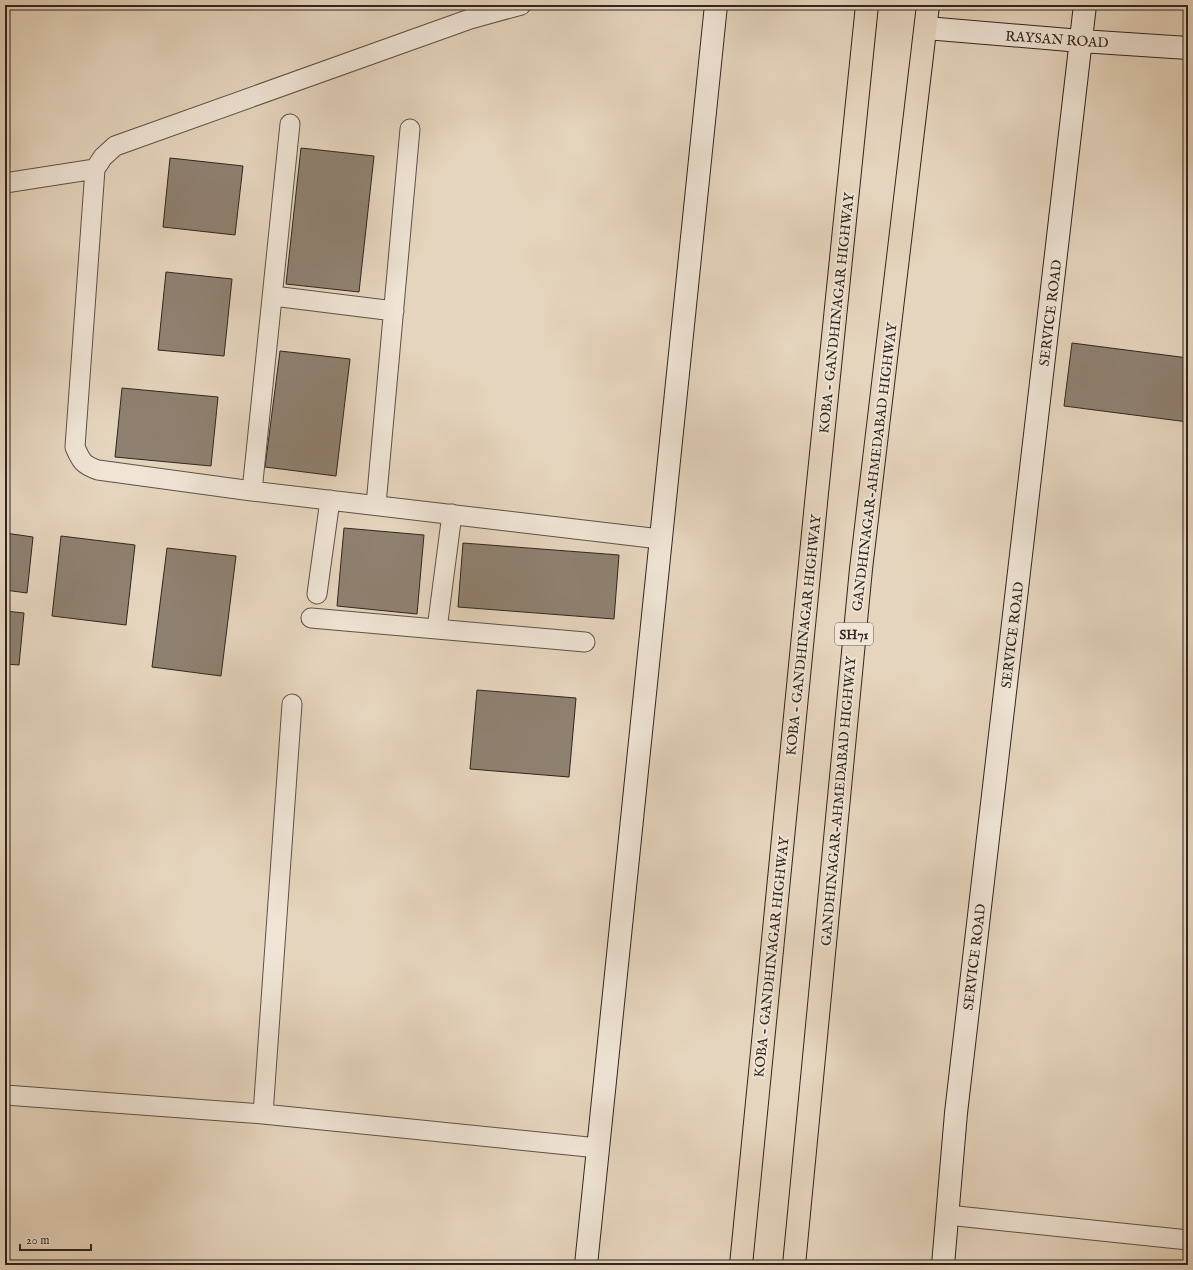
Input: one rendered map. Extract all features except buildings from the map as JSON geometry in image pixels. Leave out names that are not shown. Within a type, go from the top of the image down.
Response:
[{"type":"main road","name":"KOBA - GANDHINAGAR HIGHWAY","points":[[741,1265],[867,5]]},
{"type":"main road","name":"GANDHINAGAR-AHMEDABAD HIGHWAY","points":[[794,1265],[861,569],[928,5]]},
{"type":"street","points":[[521,5],[470,19],[115,146],[103,157],[95,169],[75,447],[80,459],[88,467],[98,470],[252,491],[660,539]]},
{"type":"street","points":[[586,1265],[716,5]]},
{"type":"street","name":"SERVICE ROAD","points":[[943,1265],[957,1105],[1085,5]]},
{"type":"street","name":"RAYSAN ROAD","points":[[926,28],[1188,48]]},
{"type":"street","points":[[252,491],[290,124]]},
{"type":"street","points":[[376,505],[410,129]]},
{"type":"street","points":[[5,182],[95,169]]},
{"type":"street","points":[[273,296],[394,311]]},
{"type":"street","points":[[317,594],[330,500]]},
{"type":"street","points":[[437,629],[452,514]]},
{"type":"street","points":[[310,618],[585,642]]},
{"type":"street","points":[[263,1114],[292,704]]},
{"type":"street","points":[[5,1095],[263,1114],[598,1148]]},
{"type":"street","points":[[947,1215],[1188,1240]]}]
